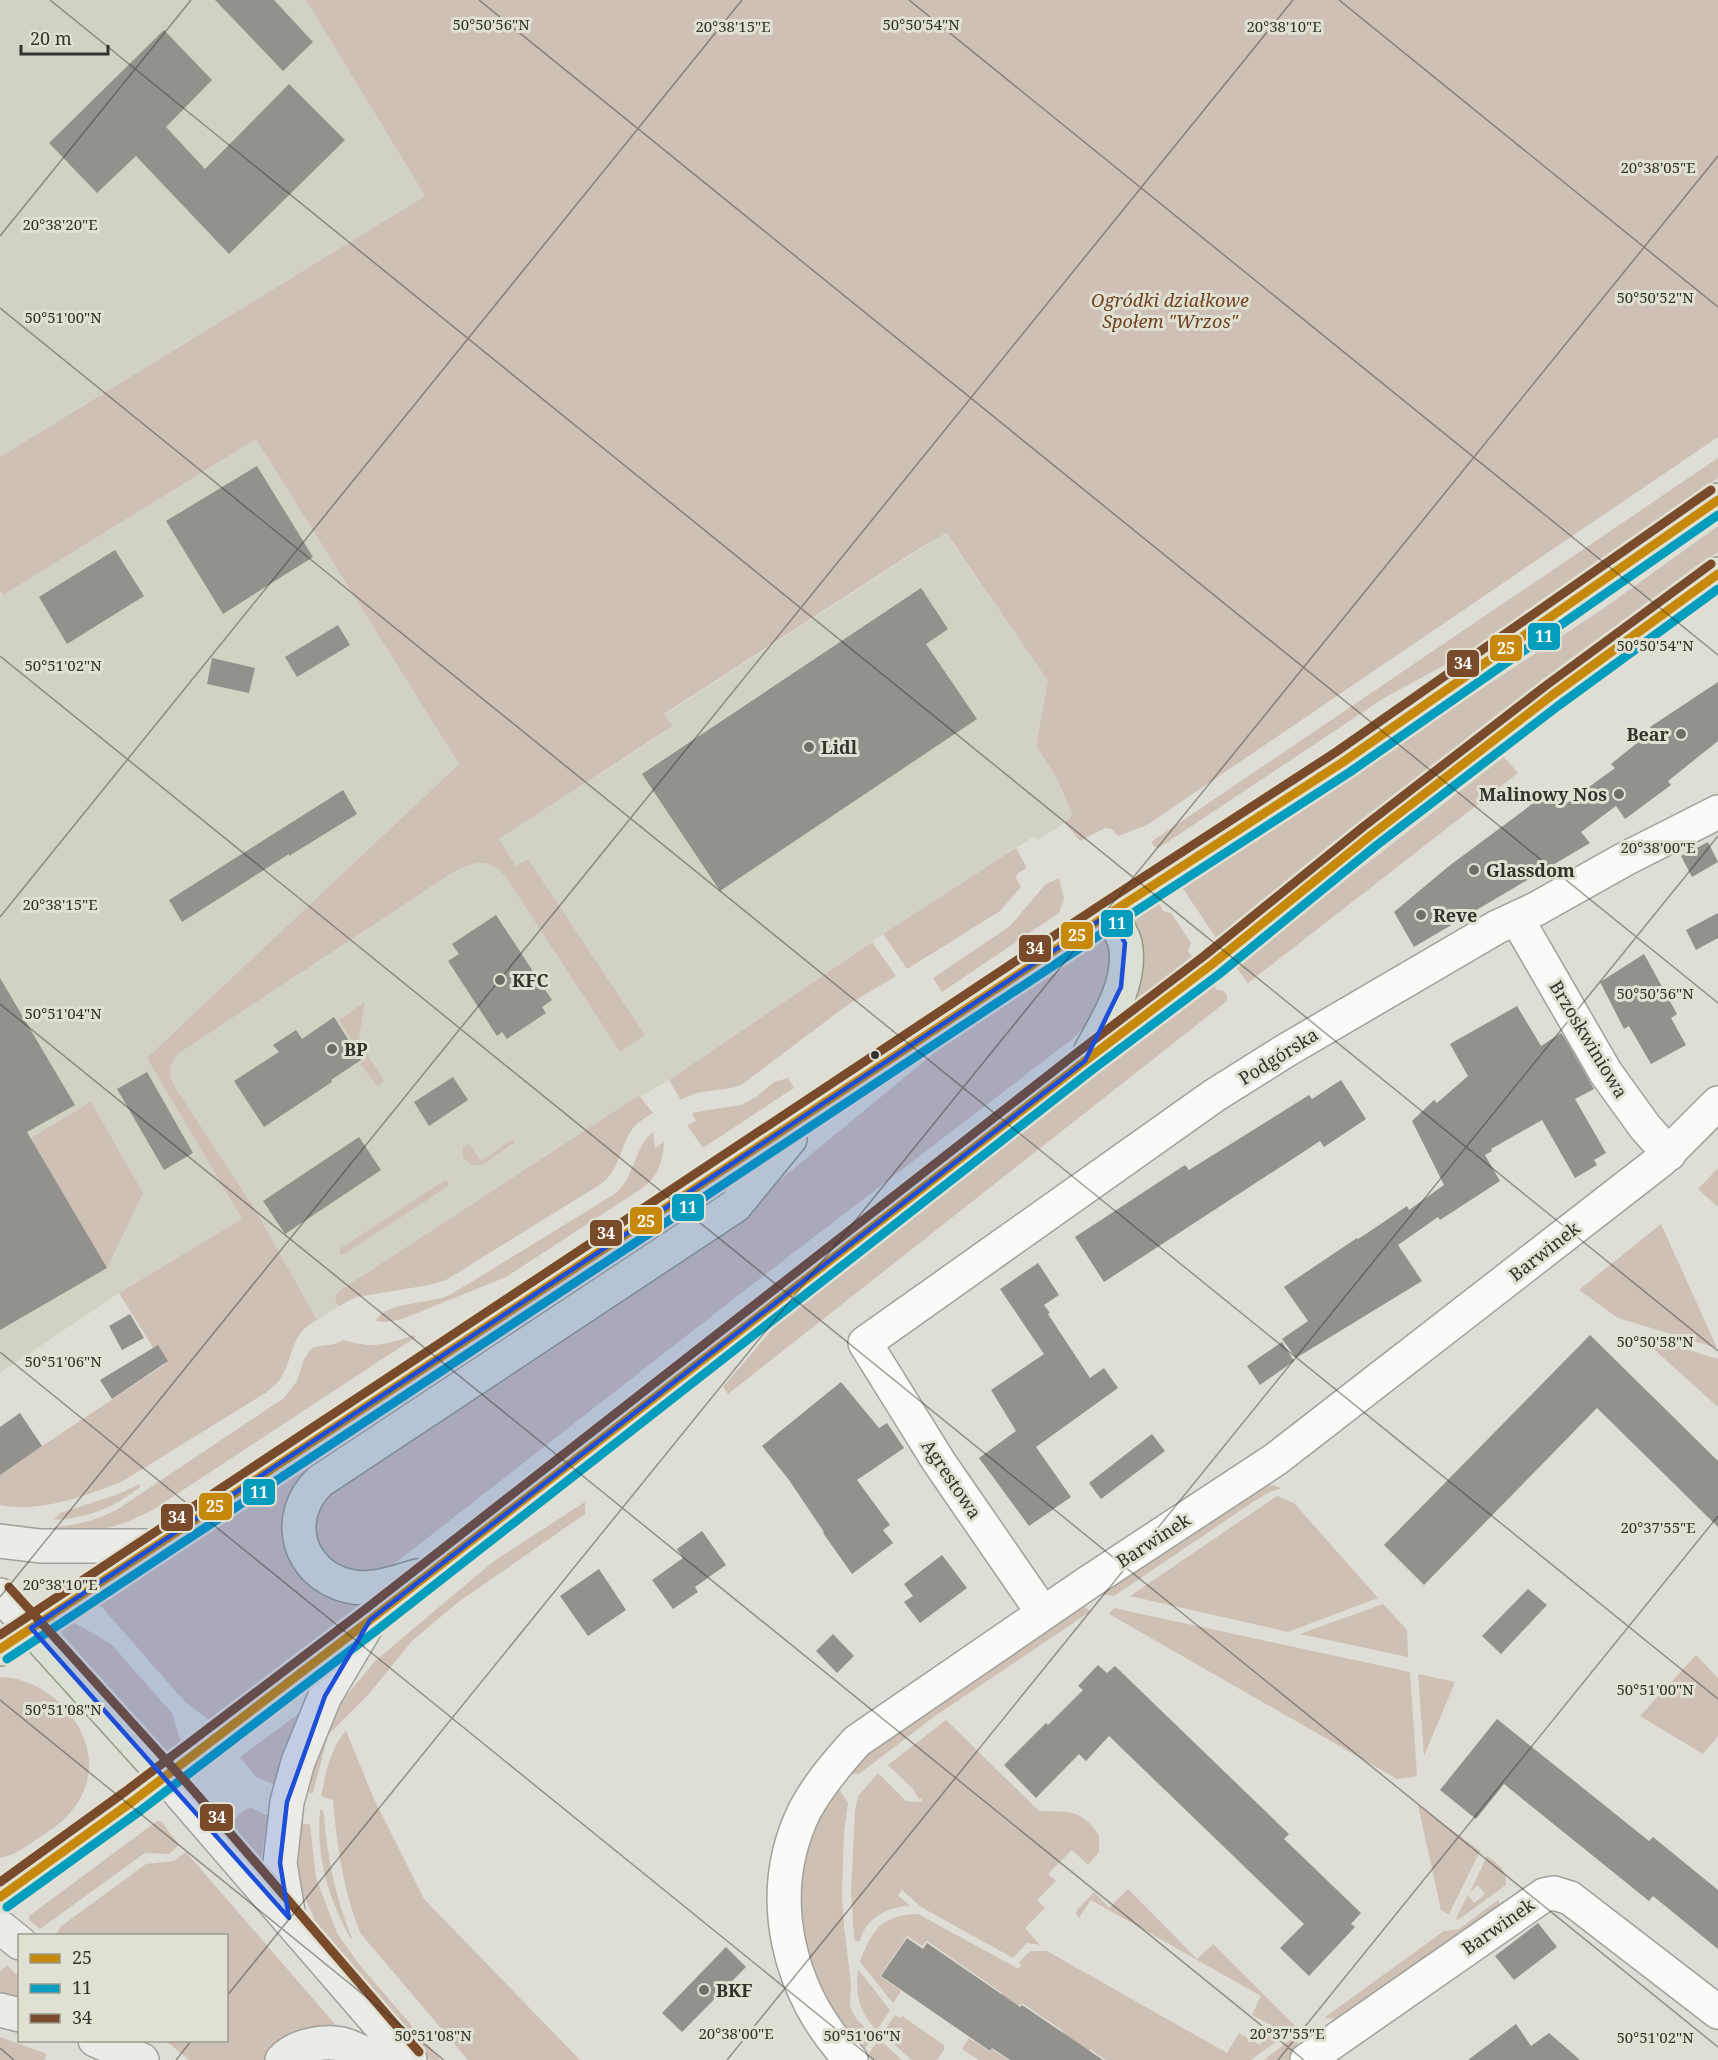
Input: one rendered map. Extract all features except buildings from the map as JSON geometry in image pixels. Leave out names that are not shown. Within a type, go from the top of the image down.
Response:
[{"type":"main road","points":[[0,1649],[1109,914],[1343,762],[1718,500]]},
{"type":"main road","points":[[0,1898],[370,1620],[1084,1061],[1211,965],[1370,836],[1551,696],[1718,574]]},
{"type":"main road","points":[[1084,1061],[1111,1015],[1125,971],[1125,943],[1121,932],[1109,914]]},
{"type":"main road","points":[[431,1572],[375,1587],[348,1586],[330,1579],[305,1553],[299,1538],[298,1521],[302,1505],[310,1490],[320,1481],[735,1206],[813,1112]]},
{"type":"main road","points":[[0,1541],[40,1546],[157,1546]]},
{"type":"main road","points":[[0,1595],[165,1776],[410,2060]]},
{"type":"main road","points":[[289,1918],[280,1863],[286,1802],[297,1762],[325,1696],[370,1620]]},
{"type":"main road","points":[[0,1927],[18,1941]]},
{"type":"main road","points":[[0,2010],[18,2014]]},
{"type":"main road","points":[[100,2042],[142,2060]]},
{"type":"main road","points":[[137,2042],[159,2060]]},
{"type":"main road","points":[[282,2060],[301,2047],[322,2043],[345,2045],[378,2060]]},
{"type":"street","name":"Podgórska","points":[[865,1343],[1215,1095],[1386,991],[1497,927],[1517,919],[1625,859],[1718,812]]},
{"type":"street","name":"Brzoskwiniowa","points":[[1517,919],[1606,1073],[1632,1110],[1669,1154]]},
{"type":"street","name":"Barwinek","points":[[851,2060],[835,2044],[811,2007],[792,1960],[785,1931],[786,1882],[792,1848],[805,1811],[830,1771],[857,1741],[1043,1613],[1276,1459],[1669,1154],[1718,1103]]},
{"type":"street","name":"Agrestowa","points":[[865,1343],[939,1462],[1043,1613]]},
{"type":"street","name":"Barwinek","points":[[1307,2060],[1544,1894],[1554,1893],[1570,1899],[1718,2012]]},
{"type":"highlighted area","points":[[1109,914],[1125,943],[1121,987],[1085,1061],[370,1620],[325,1696],[287,1802],[280,1863],[289,1918],[31,1628]]},
{"type":"shaded area","points":[[0,0],[306,0],[425,196],[0,457]]},
{"type":"shaded area","points":[[256,439],[459,764],[151,1056],[499,839],[673,727],[664,715],[945,533],[1048,681],[1036,746],[1056,777],[1074,814],[1065,823],[1038,840],[1035,836],[883,934],[669,1080],[642,1096],[637,1096],[339,1291],[335,1300],[339,1306],[317,1320],[256,1211],[119,1293],[0,1373],[0,596]]},
{"type":"green space","name":"Ogródki działkowe Społem \"Wrzos\"","points":[[306,0],[1718,0],[1718,437],[1147,825],[1118,836],[1112,829],[1105,828],[1080,841],[1065,823],[1073,814],[1056,777],[1036,746],[1048,681],[946,533],[917,550],[664,714],[673,726],[499,839],[516,866],[528,859],[645,1035],[620,1052],[506,877],[493,866],[481,863],[453,872],[179,1053],[171,1068],[173,1084],[256,1211],[317,1320],[301,1333],[293,1347],[285,1371],[279,1381],[267,1392],[123,1481],[63,1502],[31,1507],[0,1505],[0,1474],[164,1365],[119,1293],[242,1219],[147,1058],[459,764],[256,439],[3,595],[0,592],[0,457],[425,196]]},
{"type":"green space","points":[[1718,458],[1718,478],[1487,642],[1384,698],[1157,849],[1151,842]]},
{"type":"green space","points":[[1718,526],[1718,552],[1616,626],[1250,910],[1218,941],[1182,887],[1604,608]]},
{"type":"green space","points":[[1504,757],[1518,773],[1248,983],[1235,966]]},
{"type":"green space","points":[[1016,848],[1027,868],[1018,873],[1016,878],[1021,887],[1000,911],[907,969],[883,934]]},
{"type":"green space","points":[[1059,878],[1064,898],[1059,913],[942,992],[933,978],[1010,926],[1045,885]]},
{"type":"green space","points":[[1159,903],[1163,911],[1171,913],[1191,943],[1188,951],[1194,959],[1138,1003],[1132,1004],[1131,923]]},
{"type":"green space","points":[[1107,938],[1111,940],[1109,988],[1088,1023],[1075,1037],[758,1280],[389,1568],[376,1574],[347,1572],[321,1553],[312,1522],[319,1497],[741,1212],[957,1034]]},
{"type":"green space","points":[[872,942],[896,976],[846,1006],[741,1085],[696,1093],[681,1100],[669,1080]]},
{"type":"green space","points":[[1213,984],[1217,990],[1224,991],[1227,1001],[728,1394],[723,1387],[774,1327]]},
{"type":"green space","points":[[365,1002],[359,1036],[363,1048],[384,1081],[378,1087],[360,1064],[365,1060],[339,1020]]},
{"type":"green space","points":[[788,1078],[794,1088],[703,1148],[687,1125],[696,1121],[692,1114],[696,1112],[741,1105],[756,1097],[774,1082]]},
{"type":"green space","points":[[639,1095],[653,1113],[633,1128],[612,1173],[601,1184],[446,1280],[430,1285],[356,1297],[339,1306],[336,1302],[335,1296],[339,1291]]},
{"type":"green space","points":[[91,1102],[143,1193],[107,1268],[31,1138]]},
{"type":"green space","points":[[653,1132],[655,1148],[664,1142],[663,1155],[657,1172],[644,1187],[506,1277],[402,1319],[376,1321],[381,1315],[398,1306],[450,1295],[613,1195],[626,1181],[641,1146]]},
{"type":"green space","points":[[513,1139],[515,1142],[482,1165],[471,1165],[463,1157],[463,1148],[468,1143],[481,1161]]},
{"type":"green space","points":[[1718,1168],[1718,1207],[1698,1189]]},
{"type":"green space","points":[[445,1180],[449,1182],[447,1187],[343,1255],[339,1254],[341,1248]]},
{"type":"green space","points":[[726,1189],[729,1192],[285,1514],[365,1602],[364,1606],[268,1675],[210,1721],[185,1702],[99,1604]]},
{"type":"green space","points":[[1661,1224],[1717,1348],[1618,1318],[1579,1290]]},
{"type":"green space","points":[[1637,1334],[1718,1359],[1718,1407]]},
{"type":"green space","points":[[414,1335],[416,1337],[154,1509],[106,1529],[54,1538],[55,1527],[88,1521],[118,1509],[284,1398],[297,1381],[304,1359],[314,1347],[335,1344],[343,1340],[379,1345]]},
{"type":"green space","points":[[1265,1483],[1282,1488],[1256,1500],[1114,1596],[1095,1593]]},
{"type":"green space","points":[[139,1484],[140,1487],[120,1501],[100,1511],[54,1520],[60,1513],[119,1494]]},
{"type":"green space","points":[[1277,1496],[1294,1503],[1378,1598],[1288,1632],[1130,1596]]},
{"type":"green space","points":[[585,1502],[585,1514],[457,1603],[412,1641],[368,1695],[328,1735],[313,1793],[302,1792],[332,1713],[375,1661],[494,1561]]},
{"type":"green space","points":[[1079,1604],[1091,1611],[935,1716],[859,1774],[853,1774],[850,1771],[873,1748]]},
{"type":"green space","points":[[1383,1604],[1407,1630],[1408,1657],[1300,1634]]},
{"type":"green space","points":[[1114,1608],[1410,1672],[1417,1775],[1397,1779],[1109,1614]]},
{"type":"green space","points":[[73,1622],[111,1644],[172,1713],[181,1742],[169,1752],[164,1750],[62,1634],[61,1630]]},
{"type":"green space","points":[[1696,1655],[1718,1678],[1718,1736],[1703,1754],[1640,1716]]},
{"type":"green space","points":[[1418,1674],[1455,1682],[1424,1756]]},
{"type":"green space","points":[[0,1677],[22,1680],[36,1686],[67,1710],[84,1738],[89,1769],[80,1799],[66,1818],[26,1847],[0,1858]]},
{"type":"green space","points":[[301,1712],[277,1786],[256,1777],[240,1757]]},
{"type":"green space","points":[[946,1720],[1039,1811],[1073,1813],[1086,1820],[1099,1835],[1099,1852],[1088,1865],[1072,1850],[1048,1874],[1056,1881],[1037,1900],[1045,1908],[1025,1928],[1040,1945],[1027,1943],[1013,1958],[921,1907],[902,1890],[898,1895],[910,1906],[894,1908],[879,1915],[867,1926],[860,1941],[854,1938],[851,1892],[855,1811],[858,1796],[878,1773],[906,1801],[921,1802],[922,1799],[918,1798],[913,1789],[888,1765]]},
{"type":"green space","points":[[346,1731],[374,1799],[424,1899],[580,2060],[468,2060],[361,1934],[342,1868],[333,1800],[321,1796],[332,1753]]},
{"type":"green space","points":[[838,1787],[848,1803],[844,1832],[842,1895],[851,1984],[850,2007],[857,2020],[874,2036],[863,2051],[826,2000],[808,1961],[800,1915],[801,1881],[809,1841],[817,1822]]},
{"type":"green space","points":[[1418,1805],[1480,1851],[1449,1914],[1441,1910]]},
{"type":"green space","points":[[252,1808],[268,1816],[261,1860],[229,1823],[246,1809]]},
{"type":"green space","points":[[320,1810],[323,1810],[324,1815],[333,1878],[351,1939],[336,1908],[325,1877],[320,1844]]},
{"type":"green space","points":[[157,1821],[161,1821],[179,1845],[169,1854],[145,1853],[40,1929],[29,1920],[29,1916]]},
{"type":"green space","points":[[296,1823],[310,1824],[316,1878],[337,1933],[358,1963],[441,2060],[430,2060],[321,1933],[303,1894],[298,1868]]},
{"type":"green space","points":[[186,1852],[340,2030],[269,2060],[189,2060],[167,2042],[228,2042],[228,1934],[57,1934],[60,1927],[146,1864],[174,1861]]},
{"type":"green space","points":[[1487,1856],[1501,1868],[1506,1885],[1458,1920],[1456,1918],[1468,1895],[1474,1903],[1485,1894],[1478,1885],[1470,1892]]},
{"type":"green space","points":[[1128,1889],[1197,1959],[1213,1944],[1296,2027],[1251,2060],[1106,2060],[1090,2049],[1086,2055],[1060,2037],[1063,2031],[1022,2003],[1017,2008],[1000,1996],[1002,1993],[927,1941],[922,1946],[907,1936],[880,1976],[901,1991],[893,2003],[860,1962],[873,1933],[886,1921],[905,1915],[918,1914],[1019,1969],[1021,1965],[1019,1962],[1030,1951],[1047,1951],[1227,2053],[1239,2033],[1260,2045],[1271,2025],[1252,2015],[1261,1996],[1091,1900],[1079,1918],[1076,1914],[1094,1892],[1109,1908]]},
{"type":"green space","points":[[1498,1900],[1501,1905],[1337,2019],[1324,2018],[1444,1931],[1459,1929]]},
{"type":"green space","points":[[7,1965],[18,1976],[18,2000],[0,1995],[0,1971]]},
{"type":"green space","points":[[858,1969],[890,2010],[877,2030],[862,2010],[857,1986]]},
{"type":"green space","points":[[895,2015],[900,2018],[902,2016],[944,2045],[944,2050],[937,2060],[912,2060],[882,2034]]},
{"type":"green space","points":[[1295,2036],[1298,2043],[1293,2060],[1264,2060]]},
{"type":"green space","points":[[0,2037],[47,2054],[44,2060],[0,2060]]},
{"type":"green space","points":[[969,2038],[990,2052],[992,2049],[1008,2060],[979,2060],[962,2049]]},
{"type":"green space","points":[[879,2039],[902,2060],[873,2060],[868,2055]]},
{"type":"transit line","name":"34","points":[[0,1635],[1102,904],[1336,752],[1711,490]]},
{"type":"transit line","name":"25","points":[[0,1649],[1109,914],[1343,762],[1718,500]]},
{"type":"transit line","name":"11","points":[[7,1659],[1116,924],[1350,772],[1718,515]]},
{"type":"transit line","name":"34","points":[[0,1882],[126,1791],[363,1611],[1204,956],[1363,827],[1544,687],[1711,564]]},
{"type":"transit line","name":"25","points":[[0,1897],[133,1801],[370,1620],[1211,965],[1370,836],[1551,696],[1718,574]]},
{"type":"transit line","name":"11","points":[[7,1907],[140,1811],[377,1630],[1092,1070],[1218,975],[1377,845],[1558,706],[1718,589]]},
{"type":"transit line","name":"34","points":[[9,1587],[193,1790],[419,2052]]},
{"type":"place","name":"Bear","points":[[1681,734]]},
{"type":"place","name":"Lidl","points":[[809,747]]},
{"type":"place","name":"Malinowy Nos","points":[[1619,794]]},
{"type":"place","name":"Glassdom","points":[[1474,870]]},
{"type":"place","name":"Reve","points":[[1421,915]]},
{"type":"place","name":"KFC","points":[[500,980]]},
{"type":"place","name":"BP","points":[[332,1049]]},
{"type":"place","name":"BKF","points":[[704,1990]]}]
